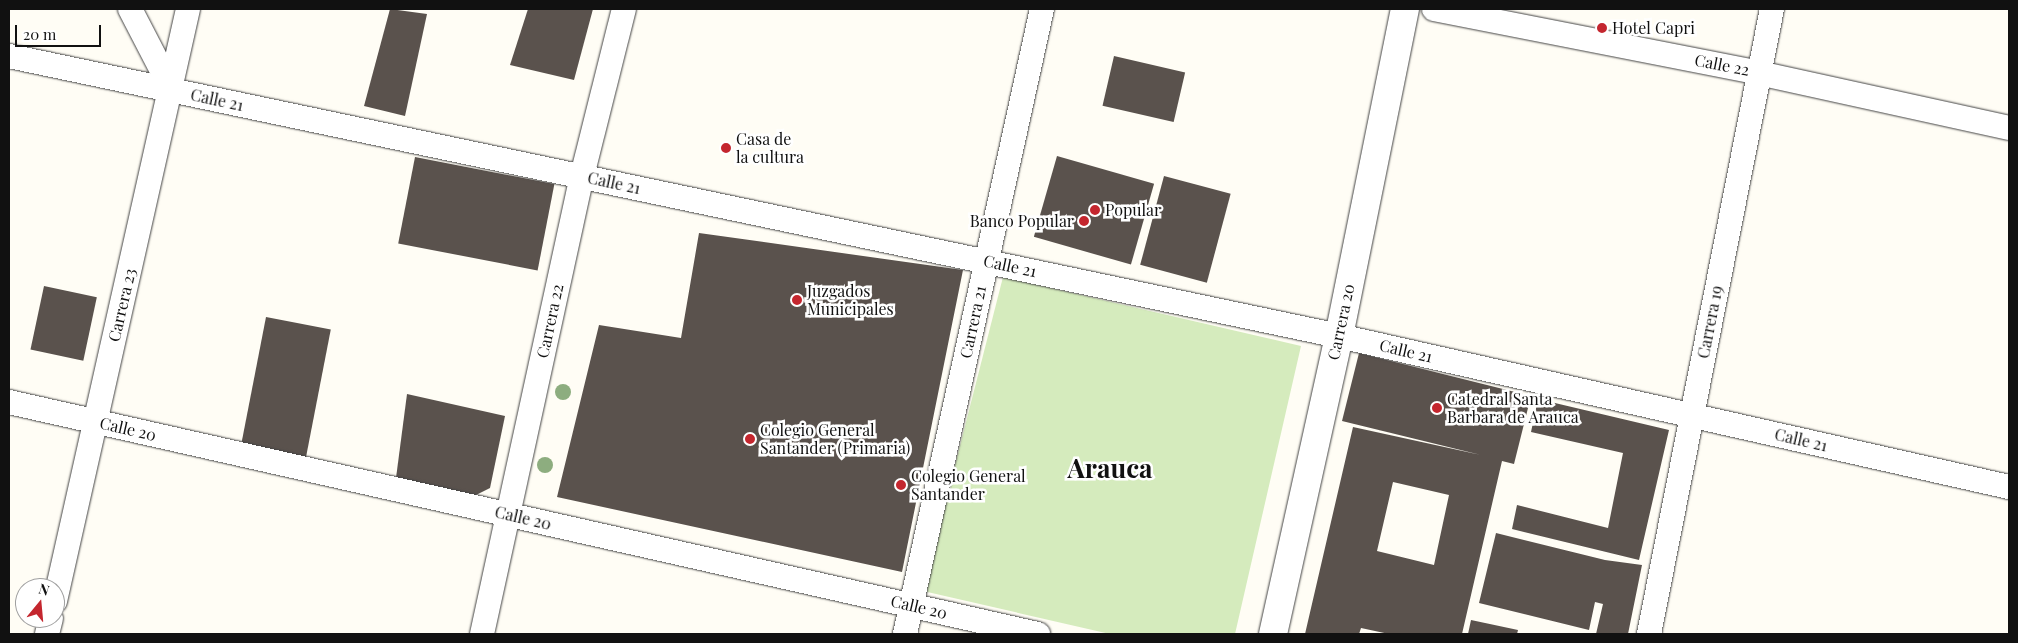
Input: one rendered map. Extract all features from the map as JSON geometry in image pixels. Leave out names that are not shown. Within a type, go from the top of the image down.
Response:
[{"type":"street","points":[[130,9],[172,90]]},
{"type":"street","name":"Carrera 23","points":[[60,578],[172,90],[188,9]]},
{"type":"street","name":"Carrera 22","points":[[482,634],[582,176],[624,9]]},
{"type":"street","name":"Carrera 21","points":[[905,634],[1042,9]]},
{"type":"street","name":"Carrera 20","points":[[1273,634],[1339,336],[1404,9]]},
{"type":"street","name":"Calle 22","points":[[1434,9],[1759,73],[2009,128]]},
{"type":"street","name":"Carrera 19","points":[[1649,634],[1772,9]]},
{"type":"street","name":"Calle 21","points":[[9,56],[1339,336],[2009,487]]},
{"type":"street","name":"Calle 20","points":[[9,402],[1038,634]]},
{"type":"green space","points":[[1003,277],[1301,346],[1235,634],[1110,634],[923,591]]},
{"type":"building","points":[[390,9],[427,14],[405,116],[364,106]]},
{"type":"building","points":[[528,9],[593,9],[574,80],[510,65]]},
{"type":"building","points":[[1114,56],[1185,72],[1174,122],[1103,106]]},
{"type":"building","name":"Popular","points":[[1057,156],[1154,184],[1131,265],[1034,237]]},
{"type":"building","points":[[415,157],[554,184],[538,270],[398,243]]},
{"type":"building","points":[[1164,176],[1231,194],[1207,283],[1140,265]]},
{"type":"building","name":"Colegio General Santander (Primaria)","points":[[699,233],[963,270],[902,572],[557,497],[599,325],[681,338]]},
{"type":"building","points":[[44,286],[97,297],[83,361],[30,350]]},
{"type":"building","points":[[266,317],[331,330],[306,458],[241,446]]},
{"type":"building","points":[[1359,353],[1531,396],[1514,464],[1502,461],[1462,634],[1389,634],[1361,628],[1359,634],[1305,634],[1353,427],[1481,455],[1342,421]],"holes":[[[1393,482],[1449,495],[1434,565],[1377,551]]]},
{"type":"building","points":[[407,394],[505,416],[490,488],[470,498],[396,478]]},
{"type":"building","points":[[1538,399],[1669,430],[1639,560],[1512,529],[1517,505],[1608,528],[1623,453],[1531,432]]},
{"type":"building","points":[[1496,533],[1605,560],[1642,565],[1628,634],[1596,634],[1603,604],[1595,602],[1589,630],[1479,603]]},
{"type":"building","points":[[1471,620],[1518,630],[1517,634],[1468,634]]},
{"type":"place","name":"Hotel Capri","points":[[1602,28]]},
{"type":"place","name":"Casa de la cultura","points":[[726,148]]},
{"type":"place","name":"Popular","points":[[1095,210]]},
{"type":"place","name":"Banco Popular","points":[[1084,221]]},
{"type":"place","name":"Juzgados Municipales","points":[[797,300]]},
{"type":"place","name":"Catedral Santa Barbara de Arauca","points":[[1437,408]]},
{"type":"place","name":"Colegio General Santander (Primaria)","points":[[750,439]]},
{"type":"place","name":"Colegio General Santander","points":[[901,485]]},
{"type":"district","name":"Arauca","points":[[1110,468]]}]
